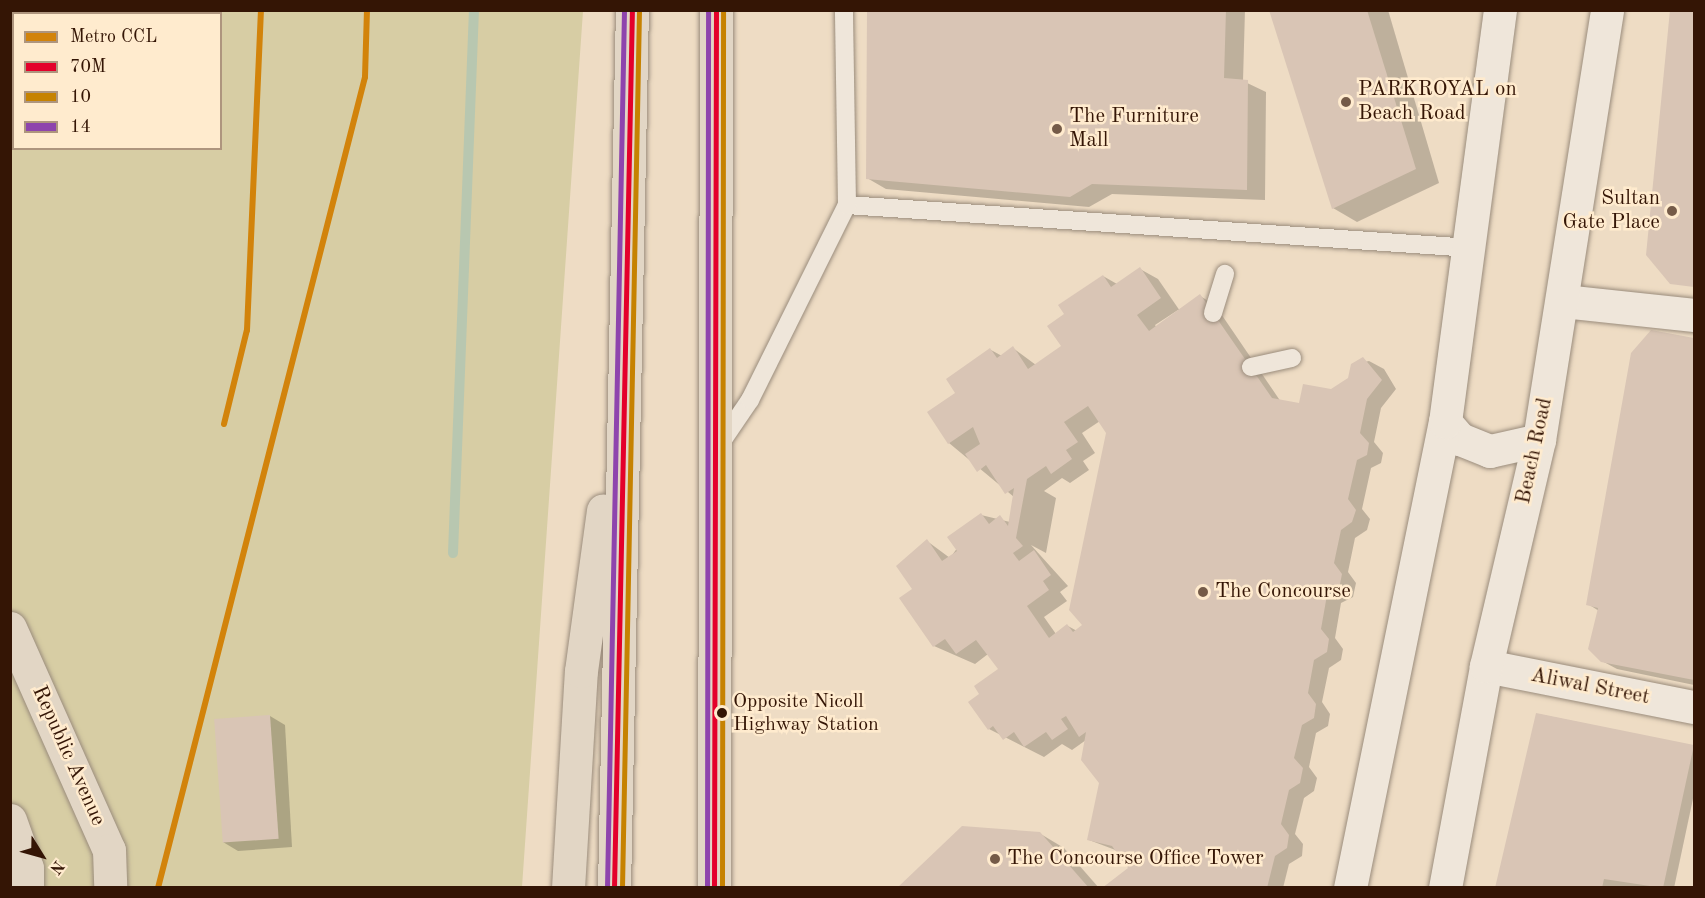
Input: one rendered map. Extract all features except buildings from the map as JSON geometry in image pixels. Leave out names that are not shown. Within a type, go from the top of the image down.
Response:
[{"type":"main road","points":[[614,888],[623,360],[632,10]]},
{"type":"main road","points":[[714,888],[713,455],[716,10]]},
{"type":"main road","name":"Beach Road","points":[[1445,888],[1486,666],[1539,440],[1563,301],[1607,10]]},
{"type":"main road","points":[[1350,888],[1445,422],[1472,248],[1493,13]]},
{"type":"main road","points":[[1563,301],[1695,315]]},
{"type":"main road","points":[[567,888],[581,671],[623,360]]},
{"type":"main road","points":[[1445,422],[1460,439],[1490,452],[1539,440]]},
{"type":"main road","name":"Republic Avenue","points":[[10,628],[109,850],[110,888]]},
{"type":"main road","name":"Aliwal Street","points":[[1486,666],[1695,707]]},
{"type":"main road","points":[[10,820],[27,868],[27,888]]},
{"type":"lane","points":[[713,455],[750,400],[847,205],[844,10]]},
{"type":"lane","points":[[847,205],[1472,248]]},
{"type":"lane","points":[[1214,313],[1225,274]]},
{"type":"lane","points":[[1251,367],[1292,358]]},
{"type":"shaded area","points":[[10,11],[583,11],[522,887],[11,887]]},
{"type":"waterway","points":[[453,553],[474,10]]},
{"type":"metro line","name":"CCL","points":[[224,424],[247,330],[261,10]]},
{"type":"metro line","name":"CCL","points":[[158,888],[365,77],[367,10]]},
{"type":"transit line","name":"14","points":[[607,888],[624,10]]},
{"type":"transit line","name":"70M","points":[[614,888],[632,10]]},
{"type":"transit line","name":"10","points":[[622,888],[639,10]]},
{"type":"transit line","name":"14","points":[[707,888],[708,10]]},
{"type":"transit line","name":"70M","points":[[714,888],[716,10]]},
{"type":"transit line","name":"10","points":[[722,888],[723,10]]},
{"type":"place","name":"PARKROYAL on Beach Road","points":[[1346,102]]},
{"type":"place","name":"The Furniture Mall","points":[[1057,129]]},
{"type":"place","name":"Sultan Gate Place","points":[[1672,211]]},
{"type":"place","name":"The Concourse","points":[[1203,592]]},
{"type":"place","name":"Opposite Nicoll Highway Station","points":[[722,713]]},
{"type":"place","name":"The Concourse Office Tower","points":[[995,859]]}]
